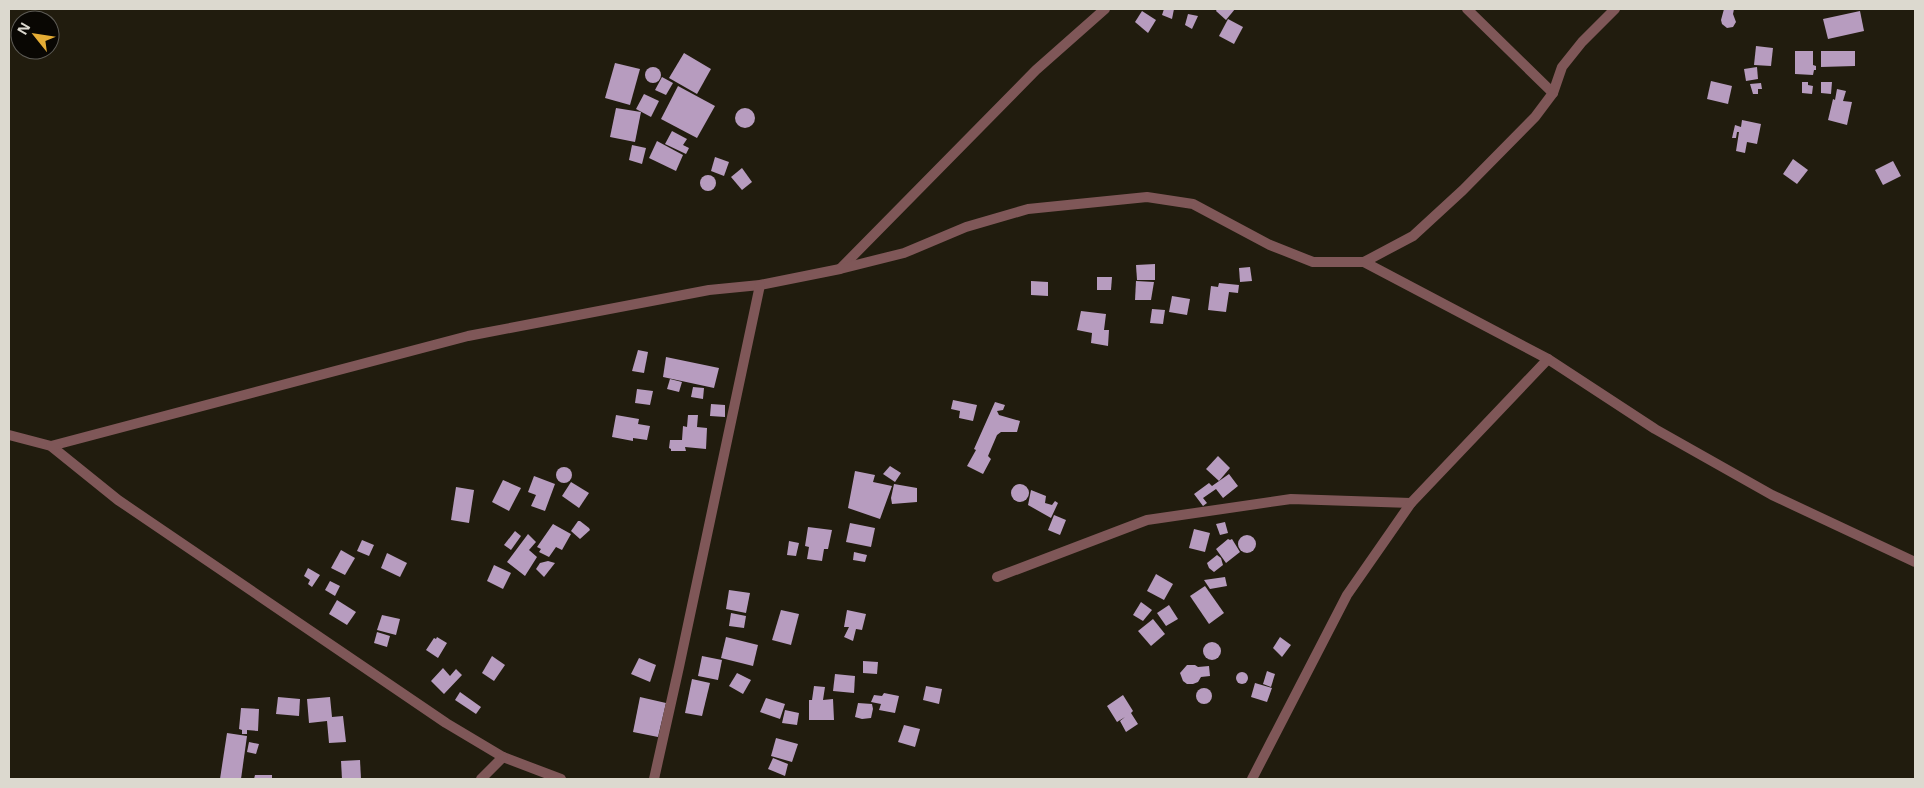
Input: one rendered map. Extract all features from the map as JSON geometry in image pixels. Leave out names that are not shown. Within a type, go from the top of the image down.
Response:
[{"type":"street","points":[[840,269],[1036,70],[1105,9]]},
{"type":"street","points":[[1467,9],[1553,93]]},
{"type":"street","points":[[1364,262],[1413,236],[1463,190],[1536,117],[1553,93],[1562,67],[1582,42],[1615,9]]},
{"type":"street","points":[[51,446],[468,336],[709,290],[760,285],[840,269],[904,253],[966,227],[1028,209],[1147,197],[1193,204],[1270,245],[1313,262],[1364,262],[1548,359],[1655,428],[1772,495],[1915,562]]},
{"type":"street","points":[[654,779],[760,285]]},
{"type":"street","points":[[1252,779],[1347,595],[1411,503],[1548,359]]},
{"type":"street","points":[[9,435],[51,446],[118,500],[446,723],[503,757],[561,779]]},
{"type":"street","points":[[997,577],[1147,520],[1291,499],[1411,503]]},
{"type":"street","points":[[481,779],[503,757]]},
{"type":"building","points":[[1164,9],[1174,9],[1172,19],[1162,15]]},
{"type":"building","points":[[1217,9],[1235,9],[1226,20],[1216,11]]},
{"type":"building","points":[[1724,9],[1734,9],[1733,14],[1736,22],[1733,27],[1727,28],[1722,24],[1721,20]]},
{"type":"building","points":[[1142,11],[1156,20],[1148,33],[1135,22]]},
{"type":"building","points":[[1860,11],[1864,31],[1828,39],[1823,19]]},
{"type":"building","points":[[1188,14],[1198,16],[1192,29],[1185,25]]},
{"type":"building","points":[[1228,19],[1243,27],[1234,44],[1219,36]]},
{"type":"building","points":[[1756,46],[1773,48],[1771,66],[1754,65]]},
{"type":"building","points":[[1795,51],[1813,51],[1813,65],[1816,66],[1816,70],[1814,70],[1813,75],[1795,74]]},
{"type":"building","points":[[1821,51],[1855,51],[1855,66],[1821,67]]},
{"type":"building","points":[[684,53],[711,69],[697,94],[669,78]]},
{"type":"building","points":[[615,63],[640,69],[630,105],[605,98]]},
{"type":"building","points":[[653,67],[661,75],[653,83],[645,75]]},
{"type":"building","points":[[1757,67],[1758,79],[1746,81],[1744,69]]},
{"type":"building","points":[[662,77],[673,83],[666,95],[655,90]]},
{"type":"building","points":[[1711,81],[1732,86],[1728,104],[1707,99]]},
{"type":"building","points":[[1802,82],[1808,82],[1808,85],[1813,86],[1812,94],[1802,93]]},
{"type":"building","points":[[1821,82],[1832,82],[1831,94],[1821,93]]},
{"type":"building","points":[[1761,83],[1762,89],[1758,89],[1758,94],[1753,94],[1750,84]]},
{"type":"building","points":[[678,86],[715,106],[697,138],[661,119]]},
{"type":"building","points":[[1837,89],[1846,91],[1843,101],[1852,102],[1847,125],[1828,120]]},
{"type":"building","points":[[644,94],[659,101],[651,117],[636,109]]},
{"type":"building","points":[[616,108],[641,112],[635,142],[610,137]]},
{"type":"building","points":[[745,108],[752,111],[755,118],[752,125],[745,128],[738,125],[735,118],[738,111]]},
{"type":"building","points":[[1742,120],[1761,124],[1757,144],[1747,142],[1745,153],[1736,151],[1739,132],[1737,132],[1736,138],[1732,138],[1735,125],[1741,127]]},
{"type":"building","points":[[672,131],[687,139],[683,145],[689,148],[686,154],[665,144]]},
{"type":"building","points":[[657,141],[683,155],[676,171],[649,158]]},
{"type":"building","points":[[632,145],[646,148],[642,164],[629,160]]},
{"type":"building","points":[[715,157],[729,162],[724,176],[711,171]]},
{"type":"building","points":[[1793,159],[1808,170],[1797,184],[1783,174]]},
{"type":"building","points":[[1893,161],[1901,176],[1883,185],[1875,170]]},
{"type":"building","points":[[742,168],[752,182],[742,190],[731,177]]},
{"type":"building","points":[[705,175],[711,175],[716,180],[714,189],[705,191],[700,186],[700,180]]},
{"type":"building","points":[[1155,264],[1155,280],[1137,280],[1136,265]]},
{"type":"building","points":[[1250,267],[1252,281],[1240,282],[1239,268]]},
{"type":"building","points":[[1097,277],[1112,277],[1111,290],[1097,290]]},
{"type":"building","points":[[1031,281],[1048,282],[1048,296],[1031,295]]},
{"type":"building","points":[[1136,281],[1154,282],[1151,300],[1135,300]]},
{"type":"building","points":[[1219,283],[1239,285],[1238,293],[1229,292],[1226,312],[1208,310],[1211,286],[1218,287]]},
{"type":"building","points":[[1172,296],[1190,299],[1187,315],[1169,312]]},
{"type":"building","points":[[1152,309],[1165,310],[1163,324],[1150,323]]},
{"type":"building","points":[[1081,311],[1106,314],[1104,330],[1109,330],[1108,346],[1091,343],[1092,333],[1077,330]]},
{"type":"building","points":[[638,350],[648,352],[644,373],[632,371]]},
{"type":"building","points":[[666,357],[719,368],[714,388],[663,377]]},
{"type":"building","points":[[670,379],[682,382],[679,392],[667,389]]},
{"type":"building","points":[[693,387],[704,388],[703,399],[691,397]]},
{"type":"building","points":[[637,389],[653,391],[650,405],[635,403]]},
{"type":"building","points":[[953,400],[977,405],[973,421],[959,418],[960,411],[951,409]]},
{"type":"building","points":[[995,402],[1005,405],[1003,410],[997,411],[999,415],[1020,421],[1017,432],[1001,432],[997,435],[988,456],[991,459],[983,474],[967,466],[976,450],[974,449]]},
{"type":"building","points":[[711,404],[725,405],[725,417],[710,416]]},
{"type":"building","points":[[616,415],[639,419],[638,424],[650,426],[647,440],[633,438],[633,441],[612,437]]},
{"type":"building","points":[[688,415],[698,415],[697,427],[707,428],[706,449],[685,447],[686,451],[671,451],[669,448],[670,440],[682,440],[683,426],[687,427]]},
{"type":"building","points":[[1218,456],[1230,468],[1219,481],[1206,469]]},
{"type":"building","points":[[890,466],[901,473],[895,482],[883,474]]},
{"type":"building","points":[[561,467],[567,467],[572,472],[570,481],[561,483],[556,478],[556,472]]},
{"type":"building","points":[[855,471],[875,475],[873,482],[892,486],[880,519],[848,508]]},
{"type":"building","points":[[1229,474],[1238,486],[1223,498],[1216,489],[1203,498],[1207,503],[1203,506],[1194,494],[1209,483],[1212,486]]},
{"type":"building","points":[[534,476],[555,484],[545,511],[531,506],[536,495],[528,492]]},
{"type":"building","points":[[503,480],[521,488],[509,511],[492,502]]},
{"type":"building","points":[[571,482],[589,493],[579,508],[562,496]]},
{"type":"building","points":[[894,484],[917,488],[917,502],[892,504],[891,498]]},
{"type":"building","points":[[1016,484],[1024,484],[1029,489],[1027,500],[1016,502],[1011,497],[1011,489]]},
{"type":"building","points":[[456,487],[474,490],[469,523],[451,520]]},
{"type":"building","points":[[1031,490],[1046,496],[1045,503],[1052,505],[1055,501],[1058,503],[1051,518],[1028,505]]},
{"type":"building","points":[[1054,515],[1066,520],[1060,535],[1048,530]]},
{"type":"building","points":[[578,521],[590,530],[580,539],[571,531]]},
{"type":"building","points":[[1225,522],[1228,533],[1220,535],[1216,524]]},
{"type":"building","points":[[850,523],[875,528],[871,547],[846,542]]},
{"type":"building","points":[[553,524],[571,534],[562,550],[556,547],[549,557],[539,552],[541,549],[537,547]]},
{"type":"building","points":[[808,527],[832,530],[828,549],[824,549],[822,561],[807,559],[809,547],[805,546]]},
{"type":"building","points":[[1194,529],[1210,533],[1205,552],[1189,548]]},
{"type":"building","points":[[515,531],[521,536],[511,550],[504,545]]},
{"type":"building","points":[[528,534],[536,542],[529,550],[537,557],[525,576],[507,562]]},
{"type":"building","points":[[1247,535],[1255,540],[1256,544],[1251,552],[1247,553],[1239,548],[1238,544],[1243,536]]},
{"type":"building","points":[[1228,539],[1232,539],[1240,552],[1226,563],[1216,549]]},
{"type":"building","points":[[362,540],[374,545],[369,556],[357,551]]},
{"type":"building","points":[[789,541],[799,543],[796,556],[787,555]]},
{"type":"building","points":[[341,550],[355,558],[345,575],[331,568]]},
{"type":"building","points":[[854,552],[867,555],[865,562],[853,560]]},
{"type":"building","points":[[387,553],[407,563],[400,577],[381,568]]},
{"type":"building","points":[[1217,555],[1221,558],[1223,565],[1214,572],[1207,563]]},
{"type":"building","points":[[548,561],[555,563],[544,577],[536,569],[540,563]]},
{"type":"building","points":[[494,565],[511,573],[503,589],[487,581]]},
{"type":"building","points":[[308,568],[320,575],[312,587],[308,584],[310,580],[304,576]]},
{"type":"building","points":[[1156,574],[1173,584],[1164,600],[1147,591]]},
{"type":"building","points":[[1225,577],[1227,586],[1210,589],[1204,580]]},
{"type":"building","points":[[330,581],[340,586],[335,596],[325,590]]},
{"type":"building","points":[[1205,586],[1224,613],[1209,624],[1190,596]]},
{"type":"building","points":[[729,590],[750,593],[746,613],[726,609]]},
{"type":"building","points":[[337,600],[356,612],[347,625],[329,614]]},
{"type":"building","points":[[1141,602],[1152,610],[1143,621],[1133,615]]},
{"type":"building","points":[[1169,605],[1178,619],[1166,626],[1157,613]]},
{"type":"building","points":[[781,610],[799,614],[791,645],[772,640]]},
{"type":"building","points":[[847,610],[866,614],[862,630],[856,629],[853,641],[844,637],[849,627],[844,627]]},
{"type":"building","points":[[731,613],[746,616],[744,628],[729,626]]},
{"type":"building","points":[[382,615],[400,619],[396,635],[377,630]]},
{"type":"building","points":[[1153,619],[1165,634],[1151,646],[1138,631]]},
{"type":"building","points":[[377,632],[390,636],[387,647],[374,643]]},
{"type":"building","points":[[437,637],[447,643],[438,658],[426,650],[434,638],[436,639]]},
{"type":"building","points":[[726,637],[758,645],[753,666],[721,658]]},
{"type":"building","points":[[1280,637],[1291,645],[1282,657],[1273,648]]},
{"type":"building","points":[[1212,642],[1218,645],[1221,651],[1218,657],[1212,660],[1206,657],[1203,651],[1206,645]]},
{"type":"building","points":[[492,656],[505,665],[494,681],[482,673]]},
{"type":"building","points":[[702,656],[722,660],[718,680],[698,676]]},
{"type":"building","points":[[639,658],[656,665],[650,682],[631,674]]},
{"type":"building","points":[[863,661],[878,662],[877,674],[863,673]]},
{"type":"building","points":[[1187,665],[1209,666],[1210,676],[1201,677],[1198,682],[1187,684],[1183,681],[1180,673]]},
{"type":"building","points":[[443,668],[450,676],[456,669],[462,675],[444,694],[431,681]]},
{"type":"building","points":[[1267,671],[1275,674],[1271,687],[1263,684]]},
{"type":"building","points":[[1244,672],[1247,673],[1247,683],[1240,684],[1237,683],[1236,676],[1237,673]]},
{"type":"building","points":[[737,673],[751,680],[743,694],[729,686]]},
{"type":"building","points":[[835,674],[855,676],[854,693],[833,691]]},
{"type":"building","points":[[692,679],[710,683],[702,716],[685,713]]},
{"type":"building","points":[[1255,683],[1272,688],[1267,702],[1251,697]]},
{"type":"building","points":[[814,686],[825,687],[823,700],[833,699],[834,720],[809,720],[809,700],[812,700]]},
{"type":"building","points":[[926,686],[942,689],[939,704],[923,700]]},
{"type":"building","points":[[1201,688],[1207,688],[1212,693],[1210,702],[1201,704],[1196,699],[1196,693]]},
{"type":"building","points":[[460,692],[481,707],[476,714],[455,700]]},
{"type":"building","points":[[884,693],[899,696],[895,713],[879,710],[881,704],[871,702],[874,695],[882,696]]},
{"type":"building","points":[[1123,695],[1133,711],[1131,713],[1138,724],[1126,732],[1120,721],[1125,717],[1117,722],[1107,706]]},
{"type":"building","points":[[278,697],[300,699],[299,716],[276,714]]},
{"type":"building","points":[[330,697],[332,717],[343,716],[346,742],[329,743],[327,721],[309,723],[307,699]]},
{"type":"building","points":[[640,697],[666,703],[658,737],[633,732]]},
{"type":"building","points":[[766,698],[785,704],[780,719],[760,712]]},
{"type":"building","points":[[858,703],[872,704],[871,718],[862,719],[855,717]]},
{"type":"building","points":[[241,708],[259,709],[258,731],[247,730],[247,734],[242,734],[242,730],[239,729]]},
{"type":"building","points":[[785,710],[799,713],[797,725],[782,723]]},
{"type":"building","points":[[904,725],[920,729],[915,747],[898,742]]},
{"type":"building","points":[[227,733],[247,736],[241,779],[220,779]]},
{"type":"building","points":[[776,738],[798,744],[792,762],[771,756]]},
{"type":"building","points":[[249,742],[259,744],[256,754],[247,752]]},
{"type":"building","points":[[773,758],[788,764],[785,776],[768,769]]},
{"type":"building","points":[[360,760],[361,779],[342,779],[341,761]]},
{"type":"building","points":[[255,775],[272,775],[272,779],[254,779]]}]
